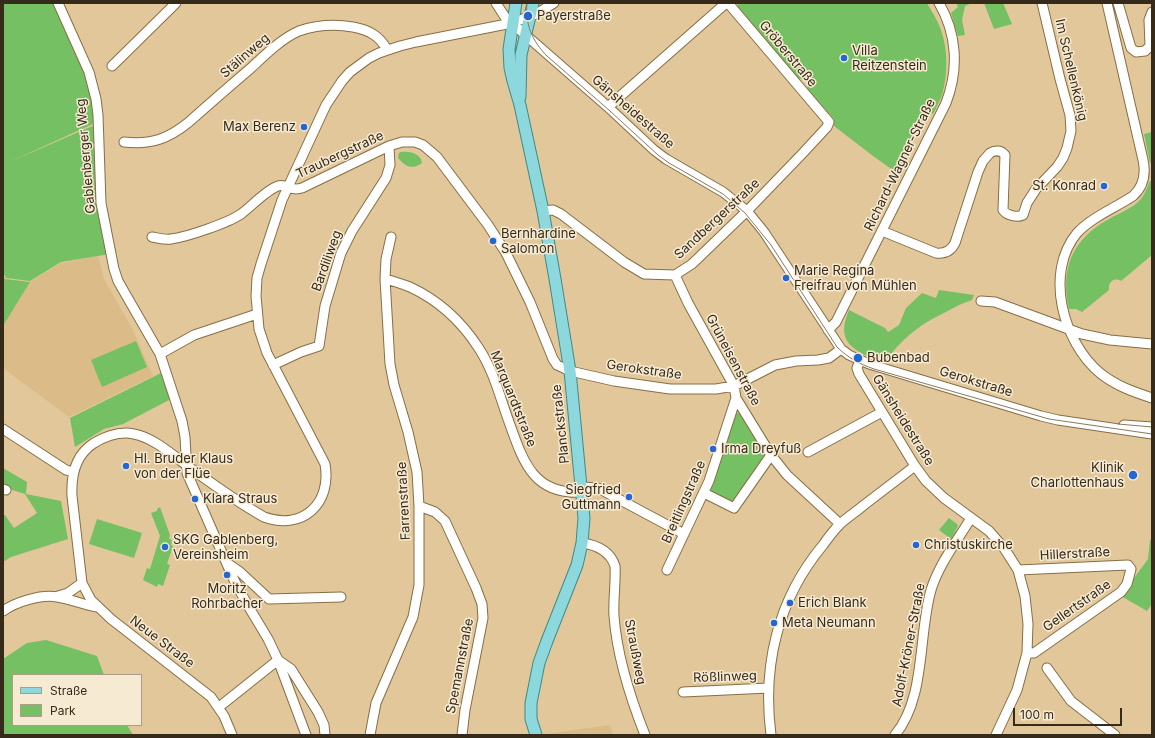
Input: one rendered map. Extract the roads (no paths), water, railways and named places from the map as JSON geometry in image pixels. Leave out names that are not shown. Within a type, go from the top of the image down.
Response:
[{"type":"main road","name":"Planckstraße","points":[[515,3],[509,20],[510,68],[520,105],[543,211],[570,371],[584,518],[582,543],[577,565],[547,641],[540,663],[531,703],[531,719],[536,735]]},
{"type":"main road","name":"Planckstraße","points":[[520,105],[521,55],[533,3]]},
{"type":"street","name":"Gablenberger Weg","points":[[58,3],[89,72],[96,99],[98,115],[101,203],[114,269],[118,281],[160,354],[182,421],[185,437],[187,473],[234,580],[268,639],[278,660],[306,735]]},
{"type":"street","points":[[112,66],[176,3]]},
{"type":"street","points":[[98,607],[82,583],[71,484],[73,472],[77,462],[90,446],[111,435],[124,433],[135,434],[156,443],[187,466],[257,513],[274,521],[294,520],[302,517],[315,508],[324,492],[326,474],[325,464],[273,365],[262,340],[257,314],[256,296],[259,271],[271,233],[288,188],[326,104],[338,86],[350,72],[369,58],[387,50],[416,42],[493,26],[509,20],[530,17],[554,3]]},
{"type":"street","points":[[608,107],[727,3]]},
{"type":"street","name":"Gröberstraße","points":[[727,3],[829,122]]},
{"type":"street","name":"Richard-Wagner-Straße","points":[[828,330],[836,322],[946,102],[952,87],[954,74],[954,47],[951,30],[939,3]]},
{"type":"street","name":"Im Schellenkönig","points":[[882,231],[936,253],[944,253],[951,250],[955,243],[983,161],[990,153],[997,151],[1002,152],[1005,155],[1003,210],[1006,214],[1018,216],[1023,215],[1027,203],[1036,189],[1060,162],[1065,153],[1069,142],[1071,120],[1042,3]]},
{"type":"street","points":[[1107,3],[1143,160],[1144,178],[1138,192],[1096,218],[1083,228],[1071,243],[1066,251],[1061,268],[1059,286],[1063,312],[1075,342],[1084,356],[1102,374],[1126,389],[1152,398]]},
{"type":"street","points":[[1118,3],[1131,48],[1136,52],[1145,51],[1150,46],[1149,20],[1152,12]]},
{"type":"street","points":[[493,26],[500,16],[497,6]]},
{"type":"street","name":"Gänsheidestraße","points":[[497,6],[509,20],[666,160],[724,192],[747,211],[764,232],[841,349]]},
{"type":"street","points":[[530,17],[533,33],[546,52]]},
{"type":"street","name":"Stälinweg","points":[[124,142],[151,142],[171,134],[189,122],[280,42],[299,32],[314,27],[326,26],[358,28],[378,37],[383,42],[387,50]]},
{"type":"street","name":"Sandbergerstraße","points":[[543,211],[554,210],[561,214],[624,262],[644,274],[675,275],[692,264],[747,211],[827,127],[829,122]]},
{"type":"street","name":"Traubergstraße","points":[[152,237],[171,239],[198,232],[239,215],[275,188],[281,186],[294,190],[302,188],[389,146],[402,142],[415,142],[423,145],[437,157],[496,238],[521,283],[553,359],[557,365],[570,371]]},
{"type":"street","name":"Bardiliweg","points":[[273,365],[300,352],[319,346],[325,306],[339,260],[352,231],[386,178],[390,165],[389,146]]},
{"type":"street","name":"Farrenstraße","points":[[370,735],[376,703],[406,636],[415,610],[418,585],[419,506],[417,472],[414,455],[394,386],[390,364],[385,279],[386,259],[391,237]]},
{"type":"street","name":"Grüneisenstraße","points":[[675,275],[688,303],[734,386],[736,398],[771,455],[787,475],[840,524]]},
{"type":"street","name":"Marquardtstraße","points":[[385,279],[410,287],[426,295],[461,325],[478,347],[490,369],[518,448],[527,466],[541,481],[556,490],[570,492],[598,488],[684,534]]},
{"type":"street","points":[[981,301],[995,302],[1070,330],[1110,340],[1152,344]]},
{"type":"street","points":[[160,354],[194,335],[257,314]]},
{"type":"street","name":"Gerokstraße","points":[[570,371],[614,381],[670,389],[716,389],[734,386],[775,365],[796,361],[829,358],[841,349],[849,355],[876,366],[1041,416],[1058,420],[1152,434]]},
{"type":"street","name":"Gänsheidestraße","points":[[860,360],[857,368],[859,374],[915,466],[926,481],[944,498],[989,531],[1004,548],[1018,570],[1026,596],[1028,624],[1027,653],[1017,690],[996,735]]},
{"type":"street","name":"Breitlingstraße","points":[[667,570],[704,493],[736,398]]},
{"type":"street","points":[[808,452],[882,412]]},
{"type":"street","name":"Gerokstraße","points":[[1101,426],[1123,425],[1152,427]]},
{"type":"street","points":[[3,429],[66,470],[73,472]]},
{"type":"street","points":[[704,493],[734,508],[771,455]]},
{"type":"street","points":[[771,735],[769,723],[769,688],[777,631],[788,600],[804,569],[840,524],[915,466]]},
{"type":"street","name":"Spemannstraße","points":[[419,506],[438,514],[445,521],[482,604],[483,618],[465,710],[462,735]]},
{"type":"street","name":"Adolf-Kröner-Straße","points":[[895,735],[908,714],[914,695],[931,590],[939,571],[971,518]]},
{"type":"street","name":"Straußweg","points":[[582,543],[598,547],[613,560],[616,566],[614,615],[618,648],[633,704],[645,735]]},
{"type":"street","points":[[227,563],[240,572],[269,598],[341,597]]},
{"type":"street","name":"Hillerstraße","points":[[1018,570],[1128,565],[1131,569]]},
{"type":"street","name":"Gellertstraße","points":[[1027,653],[1034,653],[1121,592],[1127,584],[1131,569]]},
{"type":"street","name":"Neue Straße","points":[[56,597],[68,593],[82,583]]},
{"type":"street","name":"Neue Straße","points":[[3,611],[7,608],[43,597],[56,597],[98,607],[133,637],[211,697],[219,707],[232,735]]},
{"type":"street","points":[[219,707],[278,660],[290,669],[318,712],[324,725],[325,735]]},
{"type":"street","points":[[1047,668],[1071,701],[1116,735]]},
{"type":"street","name":"Rößlinweg","points":[[683,692],[769,688]]},
{"type":"tram line","points":[[527,3],[528,25],[537,44],[547,56],[658,155],[669,163],[723,194],[745,213],[771,245],[841,351],[859,363],[874,369],[1049,419],[1152,434]]},
{"type":"tram line","points":[[1118,424],[1152,427]]},
{"type":"place","name":"Payerstraße","points":[[528,16]]},
{"type":"place","name":"Villa Reitzenstein","points":[[844,58]]},
{"type":"place","name":"Max Berenz","points":[[304,127]]},
{"type":"place","name":"St. Konrad","points":[[1104,186]]},
{"type":"place","name":"Bernhardine Salomon","points":[[493,241]]},
{"type":"place","name":"Marie Regina Freifrau von Mühlen","points":[[786,278]]},
{"type":"place","name":"Bubenbad","points":[[858,358]]},
{"type":"place","name":"Irma Dreyfuß","points":[[713,449]]},
{"type":"place","name":"Hl. Bruder Klaus von der Flüe","points":[[126,466]]},
{"type":"place","name":"Klinik Charlottenhaus","points":[[1133,475]]},
{"type":"place","name":"Siegfried Guttmann","points":[[629,497]]},
{"type":"place","name":"Klara Straus","points":[[195,499]]},
{"type":"place","name":"Christuskirche","points":[[916,545]]},
{"type":"place","name":"SKG Gablenberg, Vereinsheim","points":[[165,547]]},
{"type":"place","name":"Moritz Rohrbacher","points":[[227,575]]},
{"type":"place","name":"Erich Blank","points":[[790,603]]},
{"type":"place","name":"Meta Neumann","points":[[774,623]]}]
